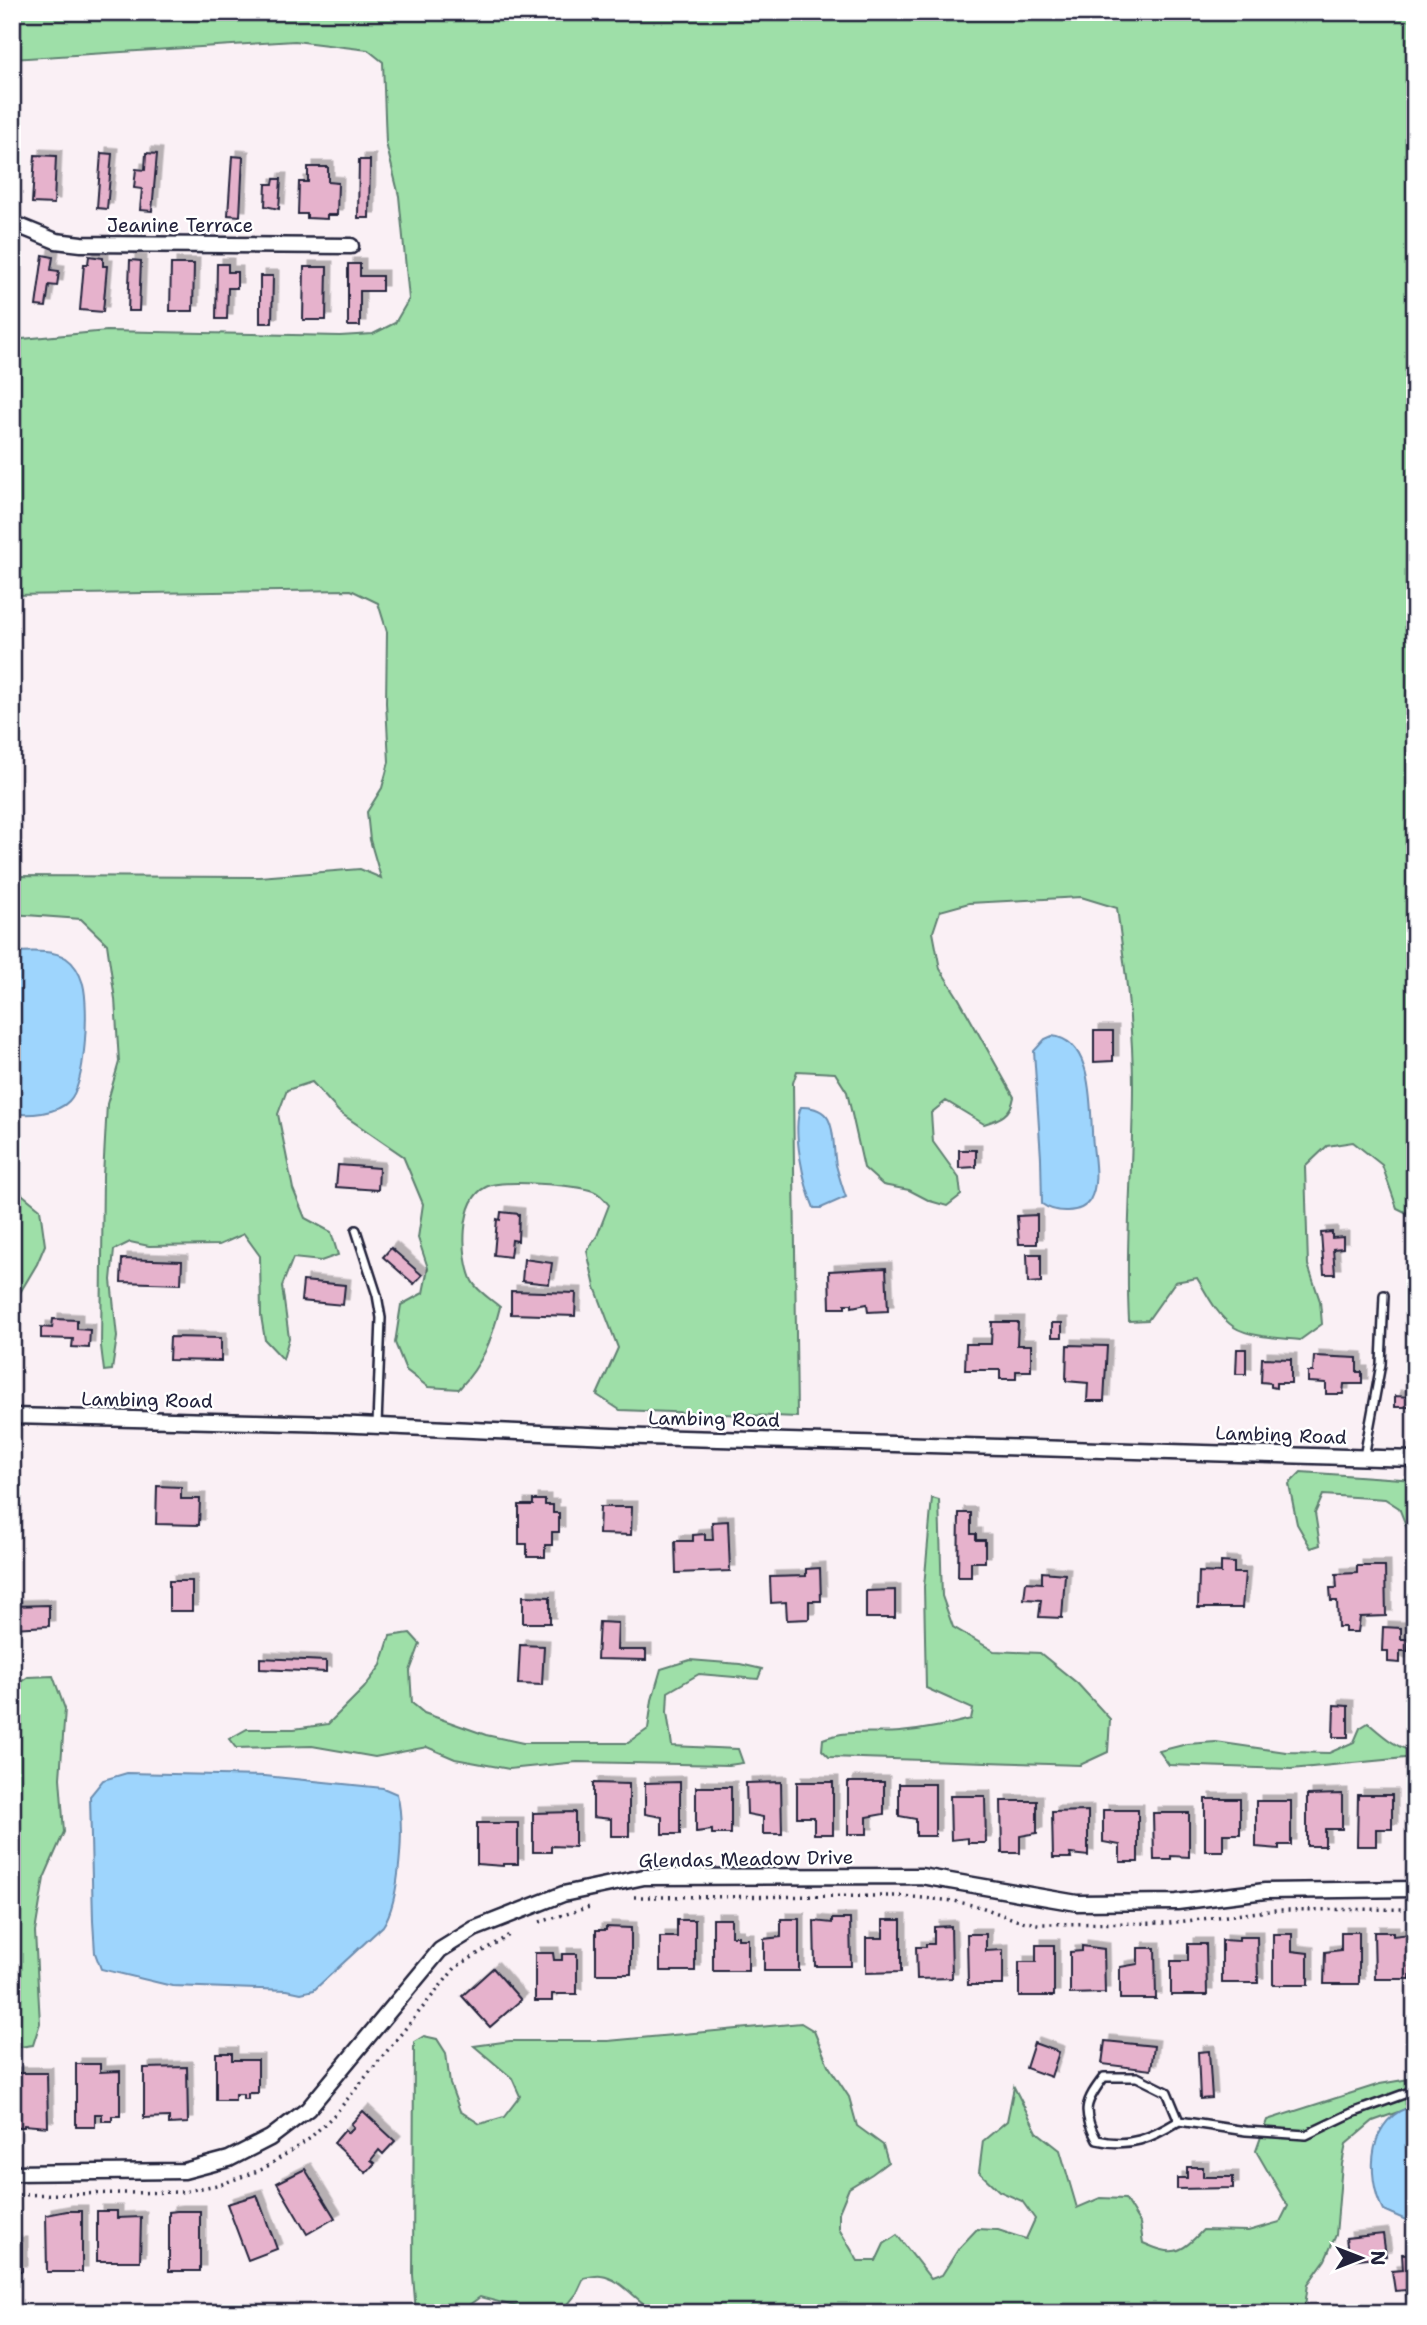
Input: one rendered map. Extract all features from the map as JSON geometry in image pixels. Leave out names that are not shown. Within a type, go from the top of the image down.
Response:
[{"type":"street","name":"Jeanine Terrace","points":[[12,223],[42,237],[81,244],[351,246]]},
{"type":"street","name":"Lambing Road","points":[[12,1416],[377,1425],[612,1436],[1415,1459]]},
{"type":"street","name":"Glendas Meadow Drive","points":[[12,2173],[184,2171],[229,2159],[270,2138],[308,2109],[440,1950],[474,1928],[563,1894],[644,1877],[921,1876],[1077,1903],[1177,1902],[1265,1891],[1415,1889]]},
{"type":"lane","points":[[356,1230],[377,1295],[381,1318],[377,1425]]},
{"type":"lane","points":[[1364,1457],[1381,1364],[1384,1295]]},
{"type":"lane","points":[[1179,2121],[1167,2092],[1137,2077],[1104,2077],[1088,2098],[1087,2123],[1097,2140],[1117,2145],[1154,2136],[1179,2121],[1306,2135],[1352,2113],[1415,2090]]},
{"type":"path","points":[[626,1898],[902,1896],[954,1901],[1037,1924],[1169,1923],[1276,1910],[1415,1909]]},
{"type":"path","points":[[537,1923],[596,1905]]},
{"type":"path","points":[[12,2195],[181,2192],[222,2184],[263,2169],[309,2138],[335,2113],[456,1967],[520,1928]]},
{"type":"green space","points":[[12,12],[1415,12],[1415,1217],[1397,1208],[1382,1165],[1353,1142],[1327,1146],[1305,1167],[1308,1265],[1320,1301],[1322,1324],[1300,1340],[1248,1333],[1234,1327],[1222,1317],[1197,1278],[1175,1282],[1148,1320],[1129,1321],[1133,1085],[1126,974],[1117,908],[1081,897],[969,903],[940,911],[933,932],[940,969],[1014,1097],[1004,1115],[984,1124],[946,1101],[931,1113],[933,1142],[959,1178],[961,1195],[947,1206],[909,1190],[883,1185],[864,1168],[847,1092],[835,1073],[797,1071],[793,1083],[797,1417],[620,1410],[597,1395],[618,1348],[595,1287],[587,1251],[597,1236],[609,1205],[593,1191],[555,1185],[507,1183],[486,1187],[477,1194],[467,1216],[465,1230],[468,1271],[474,1285],[500,1307],[485,1351],[459,1389],[428,1387],[406,1370],[395,1343],[401,1305],[423,1293],[428,1268],[418,1238],[423,1204],[403,1156],[339,1112],[312,1082],[287,1090],[278,1114],[293,1189],[305,1218],[331,1232],[338,1255],[321,1261],[293,1258],[282,1286],[289,1338],[283,1359],[265,1340],[261,1316],[260,1256],[244,1234],[219,1245],[149,1246],[130,1242],[114,1250],[111,1280],[117,1337],[112,1370],[104,1371],[101,1346],[103,1176],[107,1104],[119,1062],[115,999],[107,944],[81,919],[12,914],[12,876],[259,877],[360,869],[381,878],[370,840],[367,812],[382,788],[389,762],[387,632],[378,603],[351,590],[12,595],[12,340],[107,331],[340,336],[373,334],[395,323],[409,299],[399,196],[386,143],[383,62],[368,50],[295,41],[12,59]]},
{"type":"green space","points":[[12,1186],[40,1209],[45,1245],[12,1306]]},
{"type":"green space","points":[[1301,1472],[1415,1480],[1415,1525],[1407,1528],[1399,1508],[1385,1499],[1323,1495],[1315,1513],[1320,1545],[1311,1548],[1297,1524],[1289,1484]]},
{"type":"green space","points":[[932,1498],[939,1500],[942,1596],[953,1627],[994,1651],[1040,1653],[1077,1683],[1110,1719],[1108,1752],[1080,1765],[829,1757],[822,1750],[823,1739],[832,1736],[909,1731],[971,1719],[973,1709],[926,1688],[924,1587]]},
{"type":"green space","points":[[410,1633],[420,1644],[410,1671],[412,1703],[424,1713],[486,1735],[523,1743],[628,1743],[648,1729],[652,1700],[661,1669],[690,1660],[740,1664],[762,1669],[758,1679],[699,1674],[668,1692],[667,1712],[672,1746],[738,1749],[743,1763],[577,1762],[509,1769],[455,1759],[427,1747],[375,1757],[312,1746],[236,1748],[229,1739],[247,1729],[294,1729],[328,1724],[364,1688],[381,1665],[390,1636]]},
{"type":"green space","points":[[53,1676],[65,1709],[60,1778],[64,1832],[44,1878],[35,1932],[40,2023],[33,2045],[12,2048],[12,1688],[28,1677]]},
{"type":"green space","points":[[1368,1723],[1396,1745],[1415,1751],[1415,1757],[1291,1769],[1169,1765],[1159,1751],[1187,1744],[1216,1742],[1286,1752],[1329,1753],[1354,1742],[1360,1728]]},
{"type":"green space","points":[[801,2023],[814,2031],[828,2065],[849,2097],[857,2126],[883,2145],[888,2162],[849,2188],[839,2212],[839,2229],[858,2261],[876,2261],[884,2244],[897,2235],[931,2279],[942,2275],[959,2248],[977,2229],[998,2230],[1026,2239],[1035,2219],[1022,2201],[999,2191],[979,2172],[983,2141],[1007,2121],[1014,2087],[1037,2132],[1060,2150],[1077,2208],[1100,2198],[1125,2199],[1140,2223],[1143,2243],[1169,2251],[1182,2249],[1203,2230],[1248,2231],[1280,2222],[1288,2206],[1256,2151],[1267,2120],[1380,2084],[1415,2078],[1415,2106],[1373,2121],[1346,2144],[1336,2235],[1325,2260],[1308,2284],[1304,2313],[840,2313],[823,2307],[812,2313],[662,2313],[646,2306],[610,2278],[597,2276],[584,2278],[577,2293],[561,2313],[533,2311],[480,2297],[458,2313],[416,2313],[413,2275],[414,2042],[424,2036],[437,2039],[446,2053],[450,2084],[460,2111],[480,2124],[504,2117],[520,2096],[512,2078],[474,2046],[510,2041],[608,2041]]},
{"type":"water","points":[[12,952],[60,955],[75,966],[83,984],[85,1045],[75,1092],[64,1105],[42,1113],[12,1113]]},
{"type":"water","points":[[1052,1036],[1065,1040],[1075,1048],[1082,1060],[1091,1104],[1095,1184],[1086,1205],[1067,1211],[1042,1204],[1034,1051],[1045,1039]]},
{"type":"water","points":[[801,1107],[813,1108],[828,1118],[836,1165],[846,1197],[821,1208],[814,1208],[803,1172],[797,1129]]},
{"type":"water","points":[[127,1773],[265,1776],[383,1788],[397,1794],[401,1842],[397,1881],[389,1914],[383,1926],[314,1990],[301,1993],[287,1990],[172,1986],[101,1969],[95,1953],[90,1796],[103,1780]]},
{"type":"water","points":[[1415,2106],[1415,2224],[1383,2210],[1377,2196],[1373,2164],[1379,2133],[1399,2111]]},
{"type":"building","points":[[101,153],[112,154],[107,209],[97,208]]},
{"type":"building","points":[[146,153],[157,154],[152,211],[140,210],[142,189],[134,188],[136,169],[145,170]]},
{"type":"building","points":[[35,155],[56,156],[54,204],[32,203]]},
{"type":"building","points":[[232,156],[243,157],[240,216],[228,215]]},
{"type":"building","points":[[359,160],[370,160],[369,218],[358,218]]},
{"type":"building","points":[[308,167],[328,167],[328,182],[338,183],[337,215],[327,215],[327,219],[307,218],[307,214],[298,214],[299,182],[308,182]]},
{"type":"building","points":[[274,179],[281,179],[279,209],[265,206],[266,184],[273,184]]},
{"type":"building","points":[[43,255],[53,257],[51,270],[59,271],[57,286],[49,285],[46,307],[36,306]]},
{"type":"building","points":[[89,256],[103,258],[103,266],[107,266],[103,312],[80,310],[84,264],[88,264]]},
{"type":"building","points":[[130,260],[141,261],[139,311],[128,311]]},
{"type":"building","points":[[171,264],[194,264],[193,311],[170,311]]},
{"type":"building","points":[[217,264],[228,264],[228,272],[237,272],[237,288],[228,288],[227,319],[216,319]]},
{"type":"building","points":[[348,264],[360,264],[360,276],[382,276],[382,291],[360,291],[360,326],[348,326]]},
{"type":"building","points":[[304,267],[327,267],[326,320],[303,320]]},
{"type":"building","points":[[260,276],[273,276],[272,323],[260,323]]},
{"type":"building","points":[[1094,1031],[1113,1031],[1113,1061],[1094,1062]]},
{"type":"building","points":[[959,1150],[976,1150],[976,1167],[959,1168]]},
{"type":"building","points":[[338,1165],[379,1168],[378,1190],[336,1187]]},
{"type":"building","points":[[501,1212],[519,1214],[518,1241],[512,1240],[510,1257],[494,1255],[497,1219],[500,1220]]},
{"type":"building","points":[[1037,1215],[1037,1244],[1019,1244],[1017,1216]]},
{"type":"building","points":[[1332,1232],[1332,1238],[1343,1237],[1343,1248],[1333,1249],[1335,1274],[1324,1274],[1321,1233]]},
{"type":"building","points":[[391,1248],[422,1275],[414,1284],[383,1257]]},
{"type":"building","points":[[1027,1254],[1041,1254],[1041,1282],[1028,1283]]},
{"type":"building","points":[[122,1259],[182,1261],[181,1284],[121,1282]]},
{"type":"building","points":[[524,1259],[552,1263],[549,1284],[522,1281]]},
{"type":"building","points":[[886,1268],[888,1311],[868,1312],[867,1304],[852,1307],[852,1304],[845,1304],[845,1308],[830,1308],[829,1271]]},
{"type":"building","points":[[303,1281],[345,1285],[343,1305],[301,1301]]},
{"type":"building","points":[[511,1291],[576,1293],[575,1316],[511,1314]]},
{"type":"building","points":[[53,1319],[77,1320],[77,1329],[90,1330],[89,1348],[72,1347],[73,1339],[41,1338],[41,1327],[52,1328]]},
{"type":"building","points":[[992,1322],[1018,1322],[1017,1345],[1031,1345],[1031,1371],[1016,1371],[1016,1379],[1000,1379],[1000,1370],[965,1370],[966,1344],[991,1344]]},
{"type":"building","points":[[1052,1323],[1062,1323],[1062,1337],[1052,1337]]},
{"type":"building","points":[[170,1337],[221,1338],[221,1361],[169,1360]]},
{"type":"building","points":[[1067,1345],[1107,1346],[1104,1401],[1087,1401],[1088,1383],[1066,1381]]},
{"type":"building","points":[[1237,1349],[1246,1349],[1246,1374],[1236,1374]]},
{"type":"building","points":[[1314,1356],[1357,1358],[1357,1372],[1362,1372],[1362,1384],[1344,1384],[1343,1394],[1326,1394],[1326,1383],[1308,1382],[1308,1372],[1313,1372]]},
{"type":"building","points":[[1262,1358],[1291,1359],[1291,1383],[1276,1383],[1276,1388],[1271,1387],[1271,1383],[1261,1382]]},
{"type":"building","points":[[1411,1390],[1415,1390],[1415,1407],[1395,1407],[1395,1396],[1411,1397]]},
{"type":"building","points":[[157,1486],[181,1487],[181,1499],[200,1499],[199,1525],[156,1524]]},
{"type":"building","points":[[533,1500],[545,1500],[545,1505],[553,1505],[553,1513],[559,1513],[559,1532],[552,1532],[552,1545],[545,1545],[545,1557],[527,1557],[527,1544],[519,1544],[519,1505],[533,1505]]},
{"type":"building","points":[[600,1507],[632,1507],[631,1535],[599,1534]]},
{"type":"building","points":[[959,1513],[971,1513],[971,1534],[976,1534],[976,1540],[985,1540],[985,1562],[971,1562],[971,1577],[958,1577]]},
{"type":"building","points":[[728,1521],[730,1571],[676,1573],[675,1541],[693,1541],[693,1535],[705,1534],[705,1540],[713,1540],[712,1522]]},
{"type":"building","points":[[1221,1562],[1234,1563],[1234,1573],[1245,1573],[1242,1608],[1198,1608],[1199,1572],[1221,1573]]},
{"type":"building","points":[[1357,1566],[1385,1566],[1386,1616],[1360,1617],[1358,1632],[1345,1632],[1345,1627],[1338,1627],[1337,1601],[1331,1601],[1330,1588],[1337,1588],[1336,1574],[1357,1573]]},
{"type":"building","points":[[820,1568],[821,1601],[809,1601],[809,1619],[787,1620],[786,1602],[771,1603],[770,1577],[806,1576],[806,1569]]},
{"type":"building","points":[[1042,1572],[1065,1574],[1062,1618],[1039,1617],[1041,1600],[1024,1599],[1026,1582],[1042,1583]]},
{"type":"building","points":[[169,1581],[192,1581],[192,1611],[169,1611]]},
{"type":"building","points":[[895,1590],[895,1618],[866,1618],[866,1591]]},
{"type":"building","points":[[523,1596],[550,1597],[550,1623],[523,1623]]},
{"type":"building","points":[[49,1605],[49,1626],[12,1628],[12,1606]]},
{"type":"building","points":[[599,1622],[618,1623],[617,1650],[646,1650],[646,1660],[597,1659]]},
{"type":"building","points":[[1383,1627],[1401,1628],[1401,1639],[1408,1639],[1408,1651],[1400,1651],[1400,1663],[1388,1662],[1388,1651],[1382,1651]]},
{"type":"building","points":[[520,1645],[544,1646],[542,1685],[518,1684]]},
{"type":"building","points":[[260,1658],[326,1661],[326,1672],[260,1669]]},
{"type":"building","points":[[1409,1689],[1415,1689],[1415,1741],[1409,1741]]},
{"type":"building","points":[[1334,1705],[1348,1706],[1348,1737],[1333,1737]]},
{"type":"building","points":[[680,1782],[680,1834],[662,1834],[662,1817],[645,1814],[645,1783]]},
{"type":"building","points":[[781,1782],[782,1834],[763,1834],[763,1817],[747,1814],[746,1783]]},
{"type":"building","points":[[797,1782],[833,1782],[833,1834],[814,1834],[814,1817],[797,1817]]},
{"type":"building","points":[[848,1782],[884,1782],[884,1814],[867,1817],[867,1834],[848,1834]]},
{"type":"building","points":[[593,1783],[629,1784],[629,1836],[611,1836],[611,1819],[593,1817]]},
{"type":"building","points":[[899,1784],[935,1784],[935,1836],[916,1836],[916,1819],[899,1816]]},
{"type":"building","points":[[696,1787],[731,1787],[731,1834],[712,1834],[712,1830],[696,1832]]},
{"type":"building","points":[[1342,1794],[1342,1829],[1325,1829],[1325,1846],[1307,1846],[1307,1795]]},
{"type":"building","points":[[1411,1794],[1415,1794],[1415,1845],[1411,1845]]},
{"type":"building","points":[[1358,1795],[1392,1795],[1392,1829],[1376,1829],[1376,1846],[1357,1846]]},
{"type":"building","points":[[950,1796],[985,1796],[986,1843],[968,1843],[968,1838],[951,1840]]},
{"type":"building","points":[[1205,1799],[1240,1799],[1240,1834],[1223,1834],[1223,1851],[1205,1851]]},
{"type":"building","points":[[1001,1801],[1037,1801],[1037,1833],[1020,1836],[1020,1853],[1002,1853]]},
{"type":"building","points":[[1256,1801],[1291,1801],[1291,1845],[1279,1845],[1279,1849],[1256,1847]]},
{"type":"building","points":[[1103,1810],[1138,1810],[1138,1862],[1120,1862],[1120,1845],[1103,1842]]},
{"type":"building","points":[[1088,1811],[1088,1856],[1070,1854],[1071,1858],[1053,1858],[1052,1812]]},
{"type":"building","points":[[575,1812],[575,1847],[551,1846],[551,1852],[533,1852],[533,1813]]},
{"type":"building","points":[[1153,1813],[1189,1813],[1189,1857],[1171,1856],[1171,1860],[1154,1860]]},
{"type":"building","points":[[477,1823],[518,1823],[518,1864],[477,1864]]},
{"type":"building","points":[[713,1919],[731,1919],[731,1936],[748,1939],[748,1971],[713,1971]]},
{"type":"building","points":[[781,1919],[799,1919],[799,1971],[764,1971],[764,1939],[781,1937]]},
{"type":"building","points":[[832,1919],[850,1919],[851,1966],[815,1966],[814,1921],[832,1923]]},
{"type":"building","points":[[677,1920],[695,1920],[695,1971],[660,1971],[660,1937],[677,1937]]},
{"type":"building","points":[[883,1920],[901,1920],[901,1972],[866,1973],[866,1938],[883,1938]]},
{"type":"building","points":[[951,1926],[952,1978],[917,1979],[916,1947],[934,1944],[934,1927]]},
{"type":"building","points":[[606,1927],[631,1928],[631,1974],[596,1974],[596,1930],[606,1930]]},
{"type":"building","points":[[1341,1932],[1359,1932],[1359,1984],[1324,1984],[1325,1952],[1341,1950]]},
{"type":"building","points":[[1374,1932],[1393,1932],[1393,1936],[1410,1934],[1410,1979],[1375,1979]]},
{"type":"building","points":[[967,1934],[986,1934],[986,1951],[1003,1950],[1003,1985],[968,1985]]},
{"type":"building","points":[[1273,1934],[1292,1934],[1292,1951],[1308,1953],[1308,1985],[1273,1985]]},
{"type":"building","points":[[1239,1937],[1257,1937],[1258,1983],[1222,1983],[1222,1940],[1239,1941]]},
{"type":"building","points":[[1188,1944],[1206,1944],[1207,1995],[1171,1995],[1171,1961],[1188,1961]]},
{"type":"building","points":[[1036,1945],[1054,1945],[1054,1996],[1019,1996],[1019,1962],[1036,1962]]},
{"type":"building","points":[[1082,1946],[1104,1949],[1105,1993],[1070,1994],[1070,1952],[1082,1951]]},
{"type":"building","points":[[1138,1948],[1155,1948],[1156,1999],[1120,1999],[1120,1967],[1138,1964]]},
{"type":"building","points":[[535,1953],[553,1953],[554,1960],[562,1960],[562,1954],[577,1954],[577,1994],[552,1994],[552,2001],[535,2001]]},
{"type":"building","points":[[493,1968],[521,2000],[490,2027],[462,1996]]},
{"type":"building","points":[[1105,2041],[1154,2046],[1151,2070],[1102,2064]]},
{"type":"building","points":[[1034,2043],[1059,2052],[1051,2077],[1026,2068]]},
{"type":"building","points":[[1209,2051],[1212,2098],[1200,2099],[1198,2052]]},
{"type":"building","points":[[216,2053],[232,2053],[232,2060],[258,2060],[258,2093],[248,2093],[248,2099],[243,2099],[243,2094],[235,2094],[235,2100],[216,2100]]},
{"type":"building","points":[[76,2064],[100,2064],[100,2072],[120,2071],[120,2116],[112,2116],[112,2121],[102,2121],[102,2114],[95,2114],[95,2127],[76,2127]]},
{"type":"building","points":[[187,2067],[188,2123],[169,2124],[169,2117],[144,2118],[144,2068]]},
{"type":"building","points":[[13,2073],[47,2073],[48,2127],[13,2127]]},
{"type":"building","points":[[363,2111],[395,2141],[383,2154],[379,2150],[371,2160],[375,2163],[366,2173],[334,2143],[345,2130],[348,2133],[354,2127],[351,2124]]},
{"type":"building","points":[[1187,2167],[1203,2167],[1203,2177],[1233,2177],[1233,2188],[1177,2189],[1177,2178],[1187,2178]]},
{"type":"building","points":[[305,2169],[335,2218],[307,2234],[277,2183]]},
{"type":"building","points":[[257,2195],[277,2249],[248,2260],[227,2204]]},
{"type":"building","points":[[82,2211],[82,2272],[47,2272],[46,2215]]},
{"type":"building","points":[[97,2211],[117,2211],[117,2218],[141,2217],[140,2261],[97,2261]]},
{"type":"building","points":[[200,2211],[200,2271],[169,2271],[169,2212]]},
{"type":"building","points":[[12,2222],[13,2243],[22,2243],[22,2271],[12,2271]]},
{"type":"building","points":[[1383,2234],[1386,2256],[1349,2260],[1346,2238]]},
{"type":"building","points":[[1415,2253],[1415,2306],[1408,2307],[1406,2290],[1395,2291],[1392,2271],[1403,2270],[1402,2254]]}]
